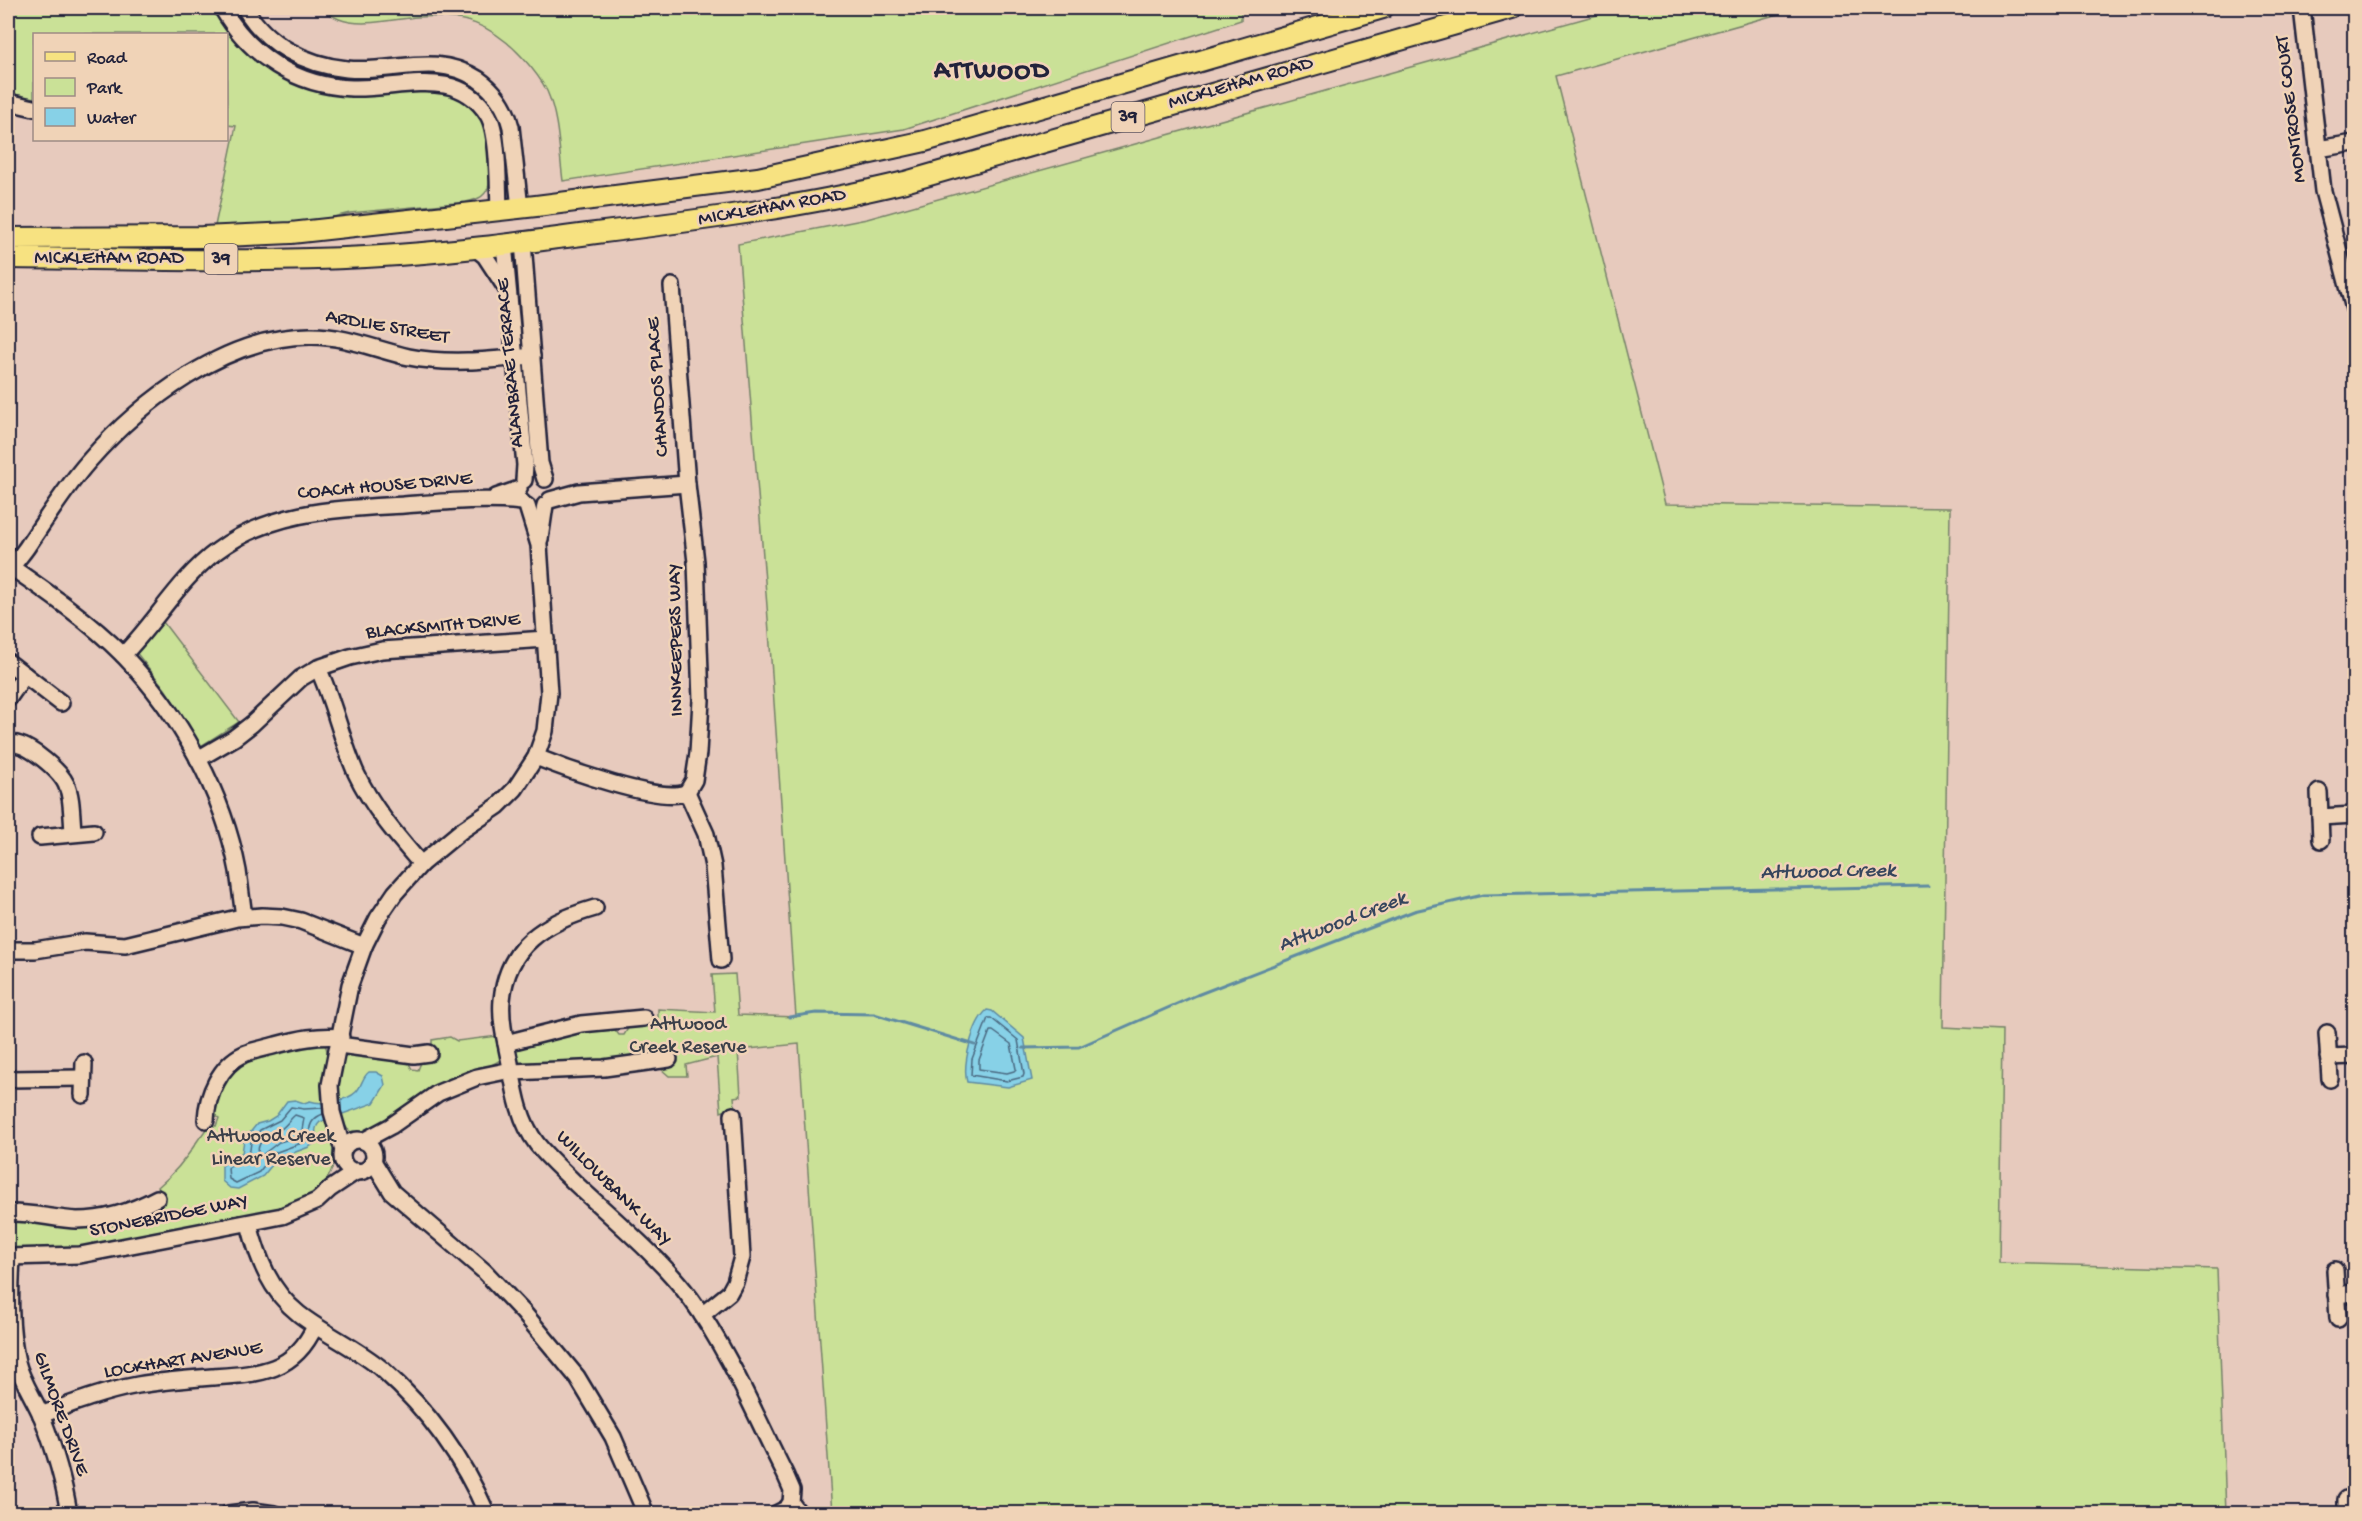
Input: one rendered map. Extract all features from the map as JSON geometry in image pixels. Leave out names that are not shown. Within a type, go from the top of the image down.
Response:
[{"type":"main road","name":"MICKLEHAM ROAD","points":[[8,238],[202,237],[291,233],[520,208],[758,178],[879,153],[1383,8]]},
{"type":"main road","name":"MICKLEHAM ROAD","points":[[8,258],[365,257],[475,248],[741,216],[873,190],[1507,8]]},
{"type":"main road","points":[[514,243],[520,208]]},
{"type":"main road","points":[[500,210],[514,243]]},
{"type":"street","points":[[222,8],[244,40],[269,62],[298,77],[326,86],[354,88],[437,83],[452,85],[468,94],[489,116],[494,134],[500,210]]},
{"type":"street","points":[[245,8],[251,18],[271,39],[296,56],[324,66],[350,70],[437,64],[464,71],[492,89],[508,115],[511,127],[520,208]]},
{"type":"street","name":"MONTROSE COURT","points":[[2301,8],[2323,191],[2355,309]]},
{"type":"street","points":[[8,102],[33,108]]},
{"type":"street","points":[[2319,149],[2355,143]]},
{"type":"street","name":"ALANBRAE TERRACE","points":[[514,243],[508,294],[525,465],[523,494],[539,545]]},
{"type":"street","name":"ALANBRAE TERRACE","points":[[514,243],[532,356],[540,463],[547,493],[539,545],[549,711],[545,731],[536,757],[515,789],[498,806],[448,841],[421,864],[395,893],[378,918],[364,946],[350,985],[330,1085],[330,1099],[335,1124],[359,1155],[402,1202],[484,1271],[523,1312],[577,1377],[613,1437],[646,1514]]},
{"type":"street","points":[[475,248],[485,256],[508,294]]},
{"type":"street","name":"CHANDOS PLACE","points":[[672,286],[687,484]]},
{"type":"street","name":"ARDLIE STREET","points":[[9,570],[79,472],[112,435],[154,399],[193,374],[233,353],[275,339],[311,336],[342,339],[433,360],[532,356]]},
{"type":"street","points":[[534,476],[547,493],[536,508],[523,494],[534,476]]},
{"type":"street","points":[[547,493],[687,484]]},
{"type":"street","name":"INNKEEPERS WAY","points":[[687,484],[696,562],[701,700],[694,780],[687,792]]},
{"type":"street","name":"COACH HOUSE DRIVE","points":[[123,655],[146,632],[194,570],[216,551],[239,536],[263,525],[287,517],[314,512],[523,494]]},
{"type":"street","points":[[9,570],[69,608],[123,655],[156,694],[198,759],[218,804],[237,870],[244,917]]},
{"type":"street","name":"BLACKSMITH DRIVE","points":[[198,759],[234,738],[252,724],[287,689],[318,668],[350,657],[382,650],[546,639]]},
{"type":"street","points":[[8,662],[61,703]]},
{"type":"street","points":[[318,668],[333,702],[346,747],[366,793],[381,816],[421,864]]},
{"type":"street","points":[[8,699],[25,675]]},
{"type":"street","points":[[8,743],[25,746],[58,770],[65,779],[71,801],[73,832]]},
{"type":"street","points":[[536,757],[596,779],[623,786],[671,795],[687,792],[701,820],[710,851],[716,886],[721,960]]},
{"type":"street","points":[[2319,792],[2321,840]]},
{"type":"street","points":[[2320,817],[2355,814]]},
{"type":"street","points":[[40,837],[94,831]]},
{"type":"street","name":"WILLOWBANK WAY","points":[[595,908],[568,916],[549,925],[531,939],[511,965],[502,1001],[506,1043],[520,1110],[527,1128],[550,1159],[672,1277],[702,1315],[790,1483],[795,1508]]},
{"type":"street","points":[[8,950],[35,950],[85,942],[125,945],[244,917],[282,917],[301,921],[364,946]]},
{"type":"street","points":[[506,1043],[541,1032],[581,1024],[644,1018]]},
{"type":"street","points":[[2327,1033],[2330,1079]]},
{"type":"street","points":[[206,1120],[210,1092],[229,1064],[244,1054],[306,1037],[414,1055],[429,1053]]},
{"type":"street","points":[[2328,1057],[2355,1056]]},
{"type":"street","points":[[359,1155],[421,1103],[477,1077],[512,1071],[604,1068],[669,1059]]},
{"type":"street","points":[[83,1095],[84,1063]]},
{"type":"street","points":[[8,1079],[83,1078]]},
{"type":"street","points":[[702,1315],[729,1293],[742,1257],[733,1115]]},
{"type":"street","name":"STONEBRIDGE WAY","points":[[10,1258],[80,1255],[249,1224],[302,1209],[317,1201],[330,1189],[359,1155]]},
{"type":"street","points":[[8,1213],[29,1213],[75,1220],[107,1218],[134,1209],[156,1198]]},
{"type":"street","points":[[249,1224],[257,1255],[275,1288],[298,1314],[382,1369],[427,1415],[464,1465],[487,1514]]},
{"type":"street","name":"GILMORE DRIVE","points":[[10,1258],[9,1309],[18,1365],[41,1415],[60,1467],[69,1514]]},
{"type":"street","points":[[2335,1270],[2338,1319]]},
{"type":"street","points":[[2336,1294],[2355,1293]]},
{"type":"street","name":"LOCKHART AVENUE","points":[[41,1415],[138,1385],[268,1371],[294,1357],[304,1346],[315,1326]]},
{"type":"street","points":[[776,1514],[795,1508]]},
{"type":"street","points":[[228,1514],[253,1511],[274,1514]]},
{"type":"green space","points":[[8,8],[218,8],[240,43],[274,74],[291,83],[310,89],[349,94],[434,91],[466,100],[485,120],[490,154],[490,182],[482,196],[466,202],[350,213],[296,226],[215,226],[236,126],[228,125],[228,33],[33,33],[33,98],[8,93]]},
{"type":"green space","points":[[320,8],[1241,8],[1241,20],[904,129],[563,181],[556,124],[547,91],[526,62],[500,37],[475,24],[448,17],[417,17],[358,23],[339,19]]},
{"type":"green space","name":"Attwood Creek Reserve","points":[[1622,8],[1800,8],[1556,76],[1665,504],[1950,508],[1943,1027],[2002,1030],[1999,1263],[2217,1269],[2226,1513],[832,1513],[799,1044],[738,1050],[741,1096],[734,1097],[735,1107],[721,1112],[717,1057],[686,1065],[687,1076],[669,1076],[661,1069],[668,1061],[650,1053],[647,1047],[641,1048],[638,1057],[633,1061],[515,1067],[511,1047],[519,1042],[612,1026],[619,1035],[624,1035],[630,1025],[646,1024],[658,1018],[658,1009],[715,1012],[712,975],[735,974],[738,1015],[796,1017],[769,631],[738,244],[867,219]]},
{"type":"green space","points":[[163,622],[239,722],[201,746],[165,689],[135,651]]},
{"type":"green space","points":[[498,1036],[501,1059],[481,1070],[434,1088],[377,1128],[356,1136],[340,1119],[336,1097],[345,1051],[407,1060],[412,1069],[418,1070],[422,1060],[432,1057],[432,1040],[450,1037],[457,1041]]},
{"type":"green space","name":"Attwood Creek Linear Reserve","points":[[325,1045],[328,1058],[323,1106],[332,1139],[334,1158],[327,1179],[311,1195],[279,1209],[131,1239],[71,1249],[8,1250],[8,1217],[126,1220],[166,1202],[158,1187],[185,1160],[208,1124],[216,1126],[219,1118],[213,1114],[210,1105],[231,1073],[249,1060],[260,1056],[285,1049]]},
{"type":"water","points":[[987,1010],[992,1011],[1024,1038],[1032,1080],[1008,1087],[967,1082],[967,1054],[977,1024]]},
{"type":"water","points":[[369,1072],[376,1072],[383,1076],[385,1085],[374,1103],[320,1122],[316,1131],[318,1141],[309,1147],[277,1159],[263,1176],[238,1189],[230,1188],[222,1181],[222,1166],[232,1157],[242,1153],[244,1140],[257,1124],[276,1116],[287,1101],[327,1102],[347,1098],[356,1092]]},
{"type":"waterway","name":"Attwood Creek","points":[[1023,1048],[1079,1047],[1197,995],[1414,911],[1483,895],[1928,886]]},
{"type":"waterway","name":"Attwood Creek","points":[[789,1017],[816,1013],[874,1014],[975,1045]]},
{"type":"district","name":"ATTWOOD","points":[[992,72]]}]
